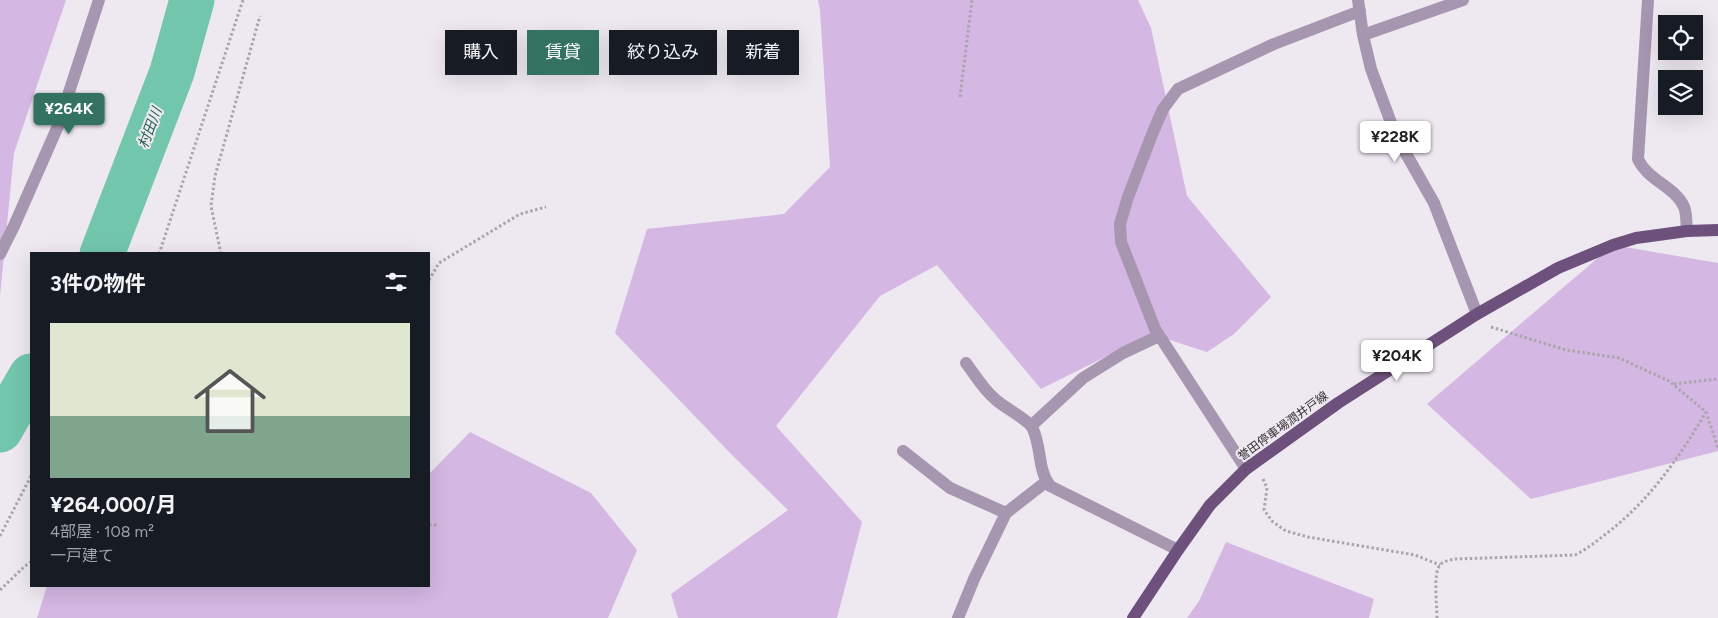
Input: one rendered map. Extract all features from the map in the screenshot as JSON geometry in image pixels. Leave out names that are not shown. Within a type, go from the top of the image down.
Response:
[{"type":"main road","name":"誉田停車場潤井戸線","points":[[1134,618],[1178,550],[1210,506],[1246,469],[1338,403],[1477,314],[1558,268],[1613,245],[1636,238],[1687,230],[1718,230]]},
{"type":"street","points":[[0,254],[58,126],[99,0]]},
{"type":"street","points":[[1363,35],[1463,0]]},
{"type":"street","points":[[1648,0],[1638,159],[1642,168],[1673,193],[1684,206],[1687,230]]},
{"type":"street","points":[[1246,469],[1155,329],[1121,242],[1120,224],[1128,198],[1163,109],[1178,89],[1359,6],[1371,69],[1396,136],[1434,203],[1477,314]]},
{"type":"street","points":[[1031,426],[1083,378],[1123,353],[1159,336]]},
{"type":"street","points":[[966,363],[984,388],[996,400],[1031,426],[1037,443],[1044,477],[1050,486],[1178,550]]},
{"type":"street","points":[[903,451],[950,488],[1006,513]]},
{"type":"street","points":[[958,618],[1006,513],[1046,481]]},
{"type":"path","points":[[160,252],[243,0]]},
{"type":"path","points":[[960,97],[972,0]]},
{"type":"path","points":[[221,252],[211,206],[215,176],[260,16]]},
{"type":"path","points":[[430,278],[438,263],[520,214],[546,206]]},
{"type":"path","points":[[1477,314],[1482,324],[1566,350],[1619,358],[1669,381],[1706,412],[1718,448]]},
{"type":"path","points":[[1673,384],[1718,379]]},
{"type":"path","points":[[1437,618],[1436,579],[1437,570],[1440,565],[1455,559],[1575,555],[1585,550],[1618,524],[1651,493],[1690,439],[1706,412]]},
{"type":"path","points":[[1246,469],[1265,480],[1267,493],[1264,500],[1264,510],[1273,522],[1286,532],[1414,556],[1440,565]]},
{"type":"path","points":[[0,536],[30,478]]},
{"type":"path","points":[[430,525],[438,525]]},
{"type":"path","points":[[0,590],[30,563]]},
{"type":"shaded area","points":[[0,0],[66,0],[14,153],[0,296]]},
{"type":"shaded area","points":[[818,0],[1138,0],[1151,28],[1187,196],[1271,297],[1234,334],[1207,352],[1151,334],[1041,389],[937,265],[880,296],[776,426],[862,522],[837,618],[678,618],[671,594],[788,510],[733,456],[615,333],[647,229],[784,214],[830,167]]},
{"type":"shaded area","points":[[1613,245],[1718,263],[1718,451],[1531,499],[1427,404]]},
{"type":"shaded area","points":[[470,432],[591,493],[637,550],[608,618],[37,618],[47,587],[430,587],[430,473]]},
{"type":"shaded area","points":[[1226,542],[1374,599],[1369,618],[1187,618],[1199,601]]},
{"type":"waterway","name":"村田川","points":[[103,252],[172,72],[192,0]]},
{"type":"waterway","name":"村田川","points":[[0,430],[30,378]]}]
